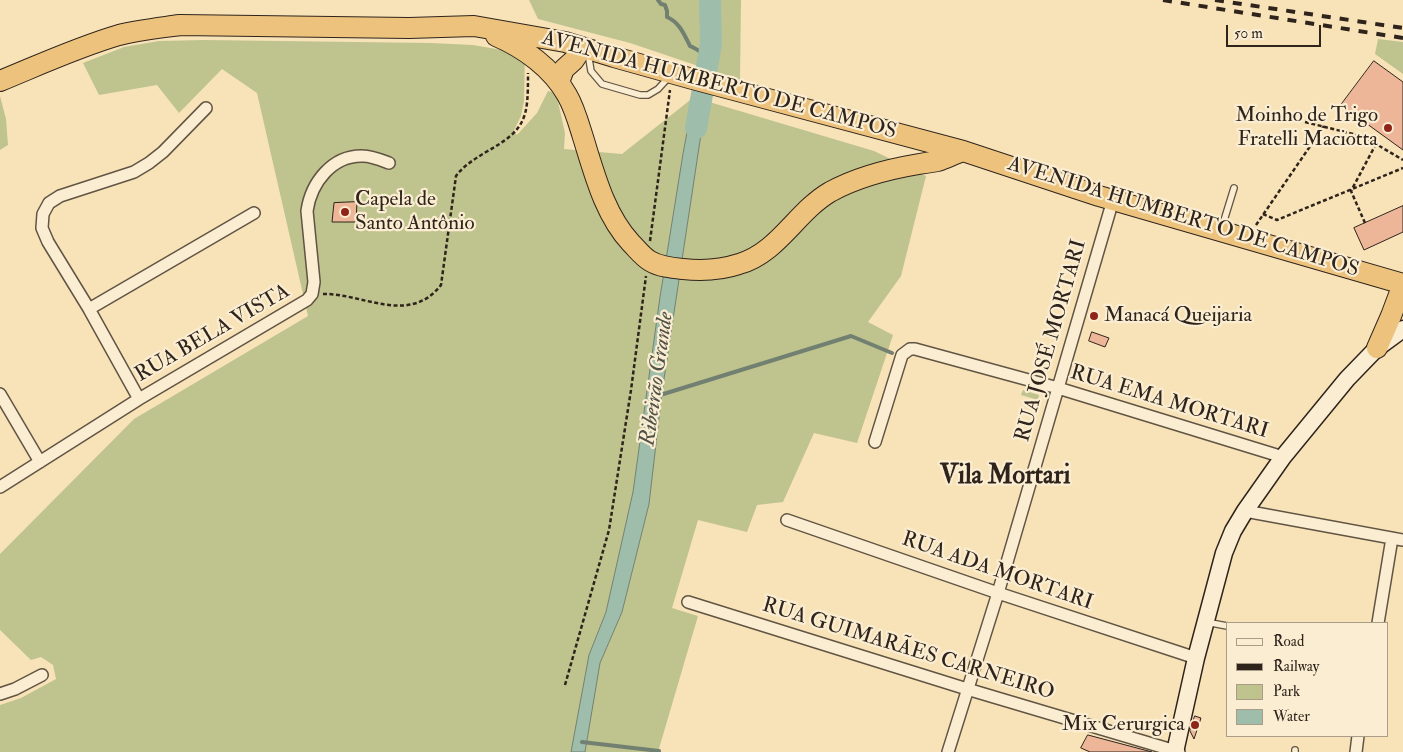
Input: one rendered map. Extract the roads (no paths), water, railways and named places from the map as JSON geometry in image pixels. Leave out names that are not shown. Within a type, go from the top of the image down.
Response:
[{"type":"highway","name":"AVENIDA HUMBERTO DE CAMPOS","points":[[0,82],[66,54],[119,35],[180,25],[409,28],[474,26],[565,42],[717,86],[963,152],[1113,200],[1403,284]]},
{"type":"highway","name":"AVENIDA HUMBERTO DE CAMPOS","points":[[474,26],[512,43],[541,64],[559,82],[568,97],[609,212],[624,236],[649,258],[669,268],[688,270],[720,269],[741,264],[761,255],[808,209],[830,192],[863,177],[937,161],[963,152]]},
{"type":"highway","points":[[559,82],[564,69],[585,48]]},
{"type":"highway","name":"AVENIDA HUMBERTO DE CAMPOS","points":[[0,90],[37,72],[66,54]]},
{"type":"highway","points":[[1377,348],[1403,284]]},
{"type":"street","points":[[139,398],[48,242],[42,228],[43,214],[49,203],[60,196],[134,172],[149,163],[163,152],[206,108]]},
{"type":"street","name":"RUA BELA VISTA","points":[[0,487],[139,398],[307,300],[312,294],[314,282],[307,211],[314,187],[323,174],[350,156],[365,156],[389,163]]},
{"type":"street","name":"RUA JOSÉ MORTARI","points":[[948,752],[998,593],[1113,200]]},
{"type":"street","points":[[88,310],[254,213]]},
{"type":"street","points":[[1177,752],[1196,658],[1228,542],[1245,511],[1283,457],[1347,379],[1377,348],[1403,329]]},
{"type":"street","name":"RUA EMA MORTARI","points":[[875,442],[902,355],[915,348],[1058,388],[1283,457]]},
{"type":"street","points":[[0,394],[40,462]]},
{"type":"street","points":[[1245,511],[1398,539],[1378,622]]},
{"type":"street","name":"RUA ADA MORTARI","points":[[787,520],[998,593],[1196,658]]},
{"type":"street","name":"RUA GUIMARÃES CARNEIRO","points":[[688,602],[1177,752]]},
{"type":"street","points":[[0,694],[15,689],[42,675]]},
{"type":"street","points":[[1356,752],[1358,737]]},
{"type":"lane","points":[[585,48],[591,71],[602,84],[640,95],[648,95],[681,76]]},
{"type":"lane","points":[[1221,232],[1234,188]]},
{"type":"lane","points":[[1206,622],[1226,626]]},
{"type":"water","points":[[694,97],[706,101],[662,392],[649,504],[622,612],[600,663],[585,752],[571,752],[589,655],[606,612],[633,492],[660,297]]},
{"type":"waterway","points":[[658,0],[661,4],[665,5],[667,17],[678,25],[690,46],[700,52],[707,61]]},
{"type":"waterway","name":"Ribeirão Grande","points":[[696,128],[711,44],[710,0]]},
{"type":"waterway","points":[[657,396],[851,336],[892,353]]},
{"type":"waterway","points":[[582,742],[659,751]]},
{"type":"railway","points":[[1163,0],[1403,38]]},
{"type":"railway","points":[[1215,0],[1403,28]]},
{"type":"place","name":"Moinho de Trigo Fratelli Maciotta","points":[[1388,128]]},
{"type":"place","name":"Capela de Santo Antônio","points":[[345,212]]},
{"type":"place","name":"Manacá Queijaria","points":[[1094,316]]},
{"type":"place","name":"Mix Cerurgica","points":[[1195,725]]},
{"type":"district","name":"Vila Mortari","points":[[1005,477]]}]
